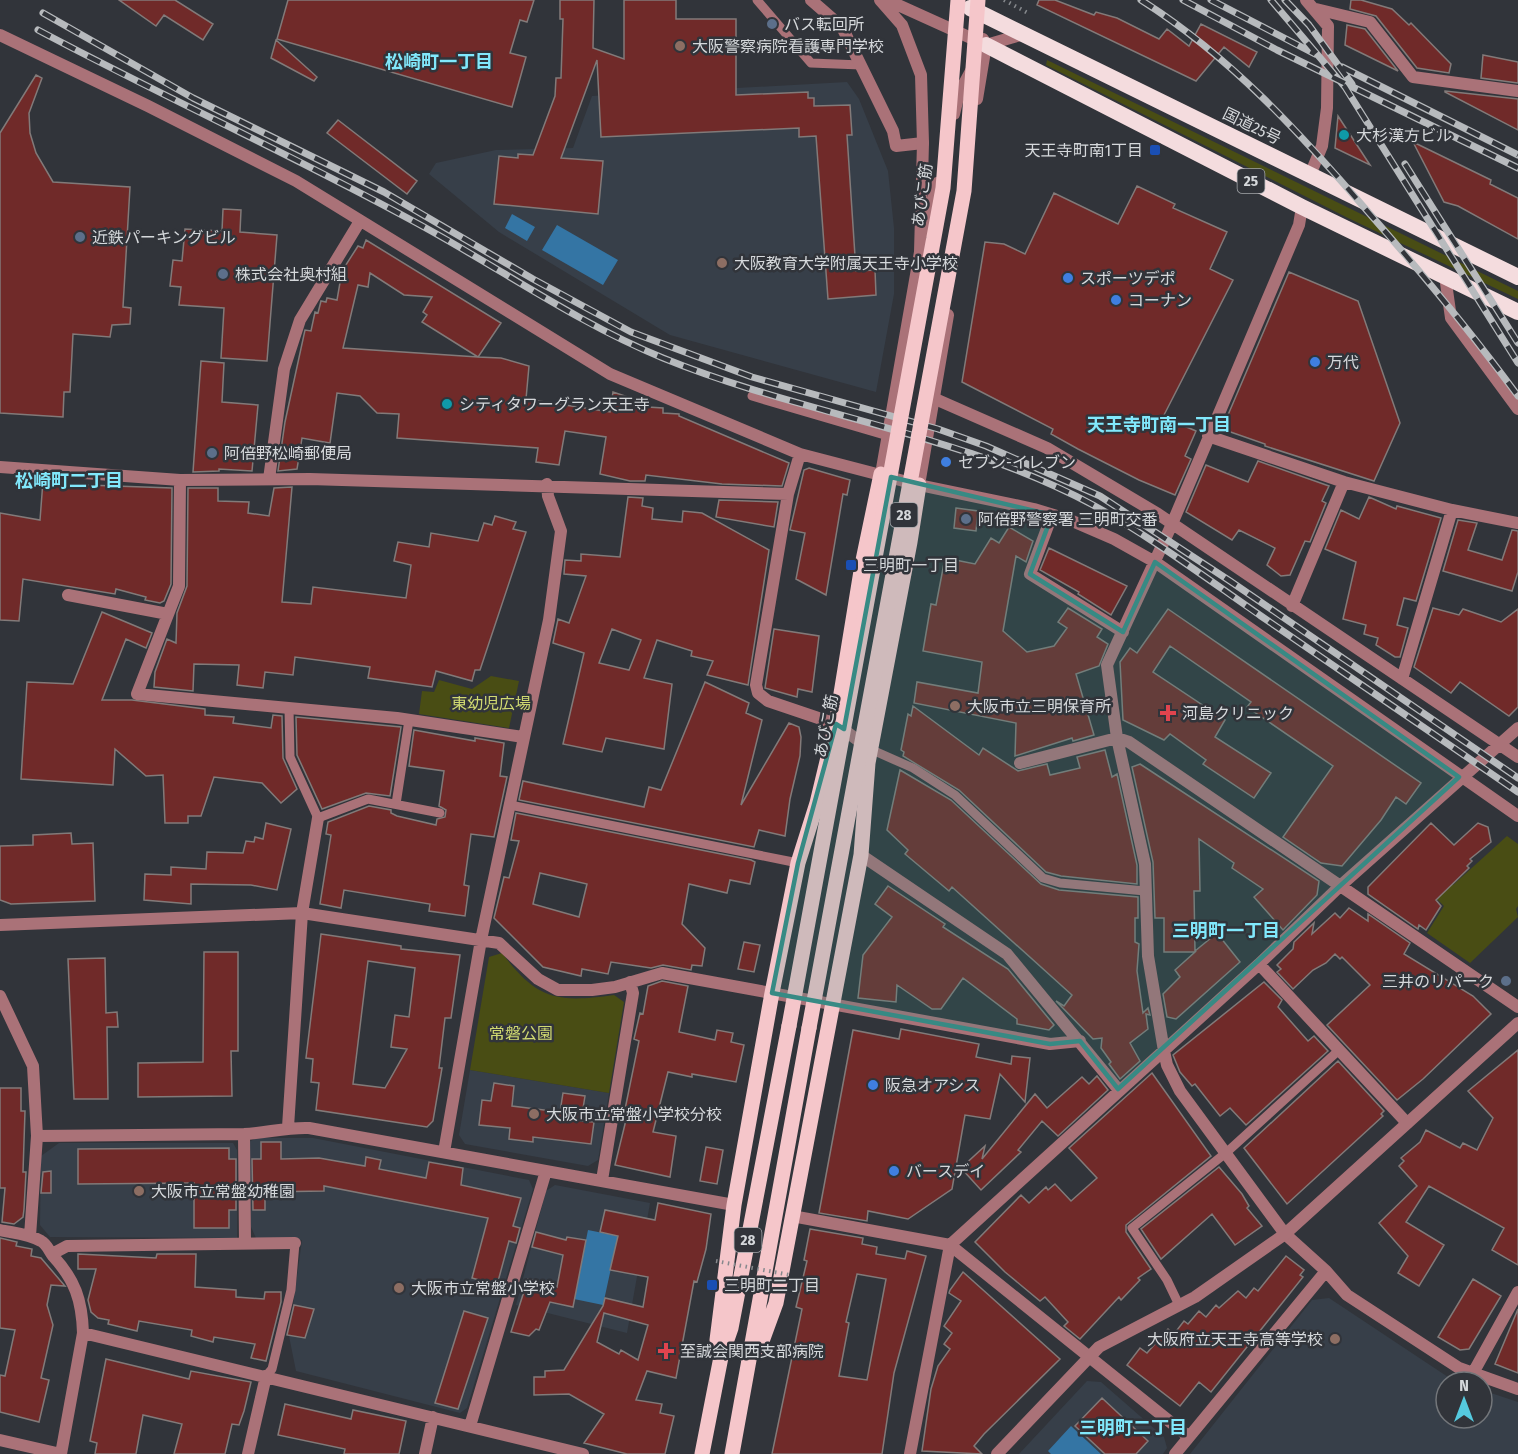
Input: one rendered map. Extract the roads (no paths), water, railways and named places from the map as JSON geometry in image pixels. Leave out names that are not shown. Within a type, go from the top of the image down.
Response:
[{"type":"highway","name":"国道25号","points":[[965,2],[1024,34],[1518,277]]},
{"type":"highway","name":"25","points":[[986,45],[1302,207],[1517,312]]},
{"type":"main road","name":"あびこ筋","points":[[702,1454],[721,1357],[731,1328],[789,1026],[943,188],[965,2]]},
{"type":"main road","name":"28","points":[[732,1454],[964,191],[965,2]]},
{"type":"main road","points":[[721,1357],[717,1340],[734,1204],[772,993],[798,863],[817,803],[836,724],[862,566],[881,474]]},
{"type":"main road","points":[[748,1359],[761,1344],[776,1304],[861,855],[870,749],[919,485]]},
{"type":"street","points":[[811,0],[842,27],[893,131],[896,146],[923,143]]},
{"type":"street","points":[[880,0],[902,25],[921,75],[923,143],[920,252]]},
{"type":"street","points":[[887,0],[986,45],[1024,34]]},
{"type":"street","points":[[1306,0],[1316,9],[1328,26],[1326,108],[1322,146],[1310,175]]},
{"type":"street","points":[[919,485],[948,320],[986,45],[965,2]]},
{"type":"street","points":[[1316,9],[1370,22],[1413,77],[1518,91]]},
{"type":"street","points":[[0,35],[296,181],[610,374],[800,454],[919,485],[1052,515],[1094,529],[1155,562],[1459,777],[1518,816]]},
{"type":"street","points":[[881,474],[920,252],[959,93],[986,45]]},
{"type":"street","points":[[1302,207],[1299,225],[1172,524],[1107,665],[1118,738],[1145,864],[1148,956],[1164,1051],[1167,1065],[1180,1091],[1285,1234],[1326,1271],[1347,1295],[1465,1370]]},
{"type":"street","points":[[269,478],[284,369],[300,320],[360,221]]},
{"type":"street","points":[[1445,276],[1451,318],[1518,409]]},
{"type":"street","points":[[933,398],[1047,448],[1172,524],[1518,757]]},
{"type":"street","points":[[1208,436],[1344,482],[1452,510],[1518,523]]},
{"type":"street","points":[[800,454],[788,494],[756,685],[758,693],[768,701],[836,724],[870,749]]},
{"type":"street","points":[[0,467],[180,480],[269,478],[547,484],[788,494]]},
{"type":"street","points":[[180,480],[179,586],[137,694],[410,720],[523,737]]},
{"type":"street","points":[[1292,606],[1344,482]]},
{"type":"street","points":[[444,1152],[481,940],[549,620],[561,531],[548,496],[547,484]]},
{"type":"street","points":[[1402,679],[1452,510]]},
{"type":"street","points":[[1052,515],[1030,574],[1123,632]]},
{"type":"street","points":[[68,595],[168,614]]},
{"type":"street","points":[[910,1454],[950,1245],[1118,1089],[1164,1051],[1459,777],[1518,728]]},
{"type":"street","points":[[1020,763],[1118,738],[1129,742],[1518,1007]]},
{"type":"street","points":[[288,1127],[302,913],[318,818]]},
{"type":"street","points":[[861,855],[1007,954],[1118,1089]]},
{"type":"street","points":[[0,925],[302,913],[499,943],[538,979],[558,990],[592,990],[662,973],[1050,1044],[1080,1041]]},
{"type":"street","points":[[1258,964],[1407,1123]]},
{"type":"street","points":[[602,1180],[633,993],[630,982]]},
{"type":"street","points":[[0,996],[33,1066],[37,1136],[30,1236]]},
{"type":"street","points":[[997,1454],[1099,1347],[1179,1305],[1248,1262],[1285,1234],[1518,1023]]},
{"type":"street","points":[[37,1136],[244,1134],[269,1133],[288,1127],[309,1128],[734,1204]]},
{"type":"street","points":[[244,1134],[245,1244]]},
{"type":"street","points":[[470,1426],[546,1171]]},
{"type":"street","points":[[792,1216],[950,1245],[1189,1437]]},
{"type":"street","points":[[0,1230],[30,1236],[44,1243],[66,1269],[75,1286],[83,1316],[83,1333],[61,1454],[0,1440]]},
{"type":"street","points":[[52,1254],[67,1246],[295,1243]]},
{"type":"street","points":[[1175,1454],[1326,1271]]},
{"type":"street","points":[[1475,1370],[1518,1292]]},
{"type":"street","points":[[83,1333],[584,1454]]},
{"type":"street","points":[[248,1454],[266,1376]]},
{"type":"street","points":[[1494,1380],[1518,1389]]},
{"type":"street","points":[[425,1454],[433,1417]]},
{"type":"lane","points":[[757,0],[811,63],[861,65]]},
{"type":"lane","points":[[752,396],[888,435]]},
{"type":"lane","points":[[289,708],[290,757],[318,818],[368,799],[440,813]]},
{"type":"lane","points":[[396,804],[410,720]]},
{"type":"lane","points":[[870,749],[913,768],[955,795],[980,822],[1033,866],[1043,878],[1060,883],[1145,891]]},
{"type":"lane","points":[[510,805],[798,863]]},
{"type":"lane","points":[[1179,1305],[1167,1280],[1132,1228],[1227,1152],[1338,1051]]},
{"type":"lane","points":[[266,1376],[273,1369],[291,1290],[295,1243]]},
{"type":"water","points":[[512,214],[535,227],[527,241],[505,228]]},
{"type":"water","points":[[557,225],[618,260],[603,285],[542,250]]},
{"type":"water","points":[[588,1230],[618,1236],[603,1305],[574,1299]]},
{"type":"water","points":[[1071,1426],[1101,1454],[1051,1454],[1048,1451]]},
{"type":"railway","points":[[1141,0],[1205,46],[1290,125],[1427,280],[1518,396]]},
{"type":"railway","points":[[1183,0],[1277,50],[1518,168]]},
{"type":"railway","points":[[1211,0],[1315,54]]},
{"type":"railway","points":[[1271,0],[1345,87],[1518,363]]},
{"type":"railway","points":[[1285,0],[1309,25],[1352,84]]},
{"type":"railway","points":[[43,13],[193,98],[384,192],[533,279],[631,332],[752,377],[938,429],[986,446],[1100,496],[1230,581],[1518,778]]},
{"type":"railway","points":[[38,30],[367,196],[444,238],[567,311],[630,344],[716,378],[989,460],[1042,480],[1093,505],[1178,558],[1518,792]]},
{"type":"railway","points":[[1342,67],[1518,155]]},
{"type":"railway","points":[[1405,164],[1518,343]]},
{"type":"place","name":"バス転回所","points":[[772,24]]},
{"type":"place","name":"大阪警察病院看護専門学校","points":[[680,46]]},
{"type":"place","name":"大杉漢方ビル","points":[[1344,135]]},
{"type":"place","name":"天王寺町南1丁目","points":[[1155,150]]},
{"type":"place","name":"近鉄パーキングビル","points":[[80,237]]},
{"type":"place","name":"大阪教育大学附属天王寺小学校","points":[[722,263]]},
{"type":"place","name":"株式会社奥村組","points":[[223,274]]},
{"type":"place","name":"スポーツデポ","points":[[1068,278]]},
{"type":"place","name":"コーナン","points":[[1116,300]]},
{"type":"place","name":"万代","points":[[1315,362]]},
{"type":"place","name":"シティタワーグラン天王寺","points":[[447,404]]},
{"type":"place","name":"阿倍野松崎郵便局","points":[[212,453]]},
{"type":"place","name":"セブン-イレブン","points":[[946,462]]},
{"type":"place","name":"阿倍野警察署 三明町交番","points":[[966,519]]},
{"type":"place","name":"三明町一丁目","points":[[851,565]]},
{"type":"place","name":"大阪市立三明保育所","points":[[955,706]]},
{"type":"place","name":"河島クリニック","points":[[1168,713]]},
{"type":"place","name":"三井のリパーク","points":[[1506,981]]},
{"type":"place","name":"阪急オアシス","points":[[873,1085]]},
{"type":"place","name":"大阪市立常盤小学校分校","points":[[534,1114]]},
{"type":"place","name":"バースデイ","points":[[894,1171]]},
{"type":"place","name":"大阪市立常盤幼稚園","points":[[139,1191]]},
{"type":"place","name":"三明町二丁目","points":[[712,1285]]},
{"type":"place","name":"大阪市立常盤小学校","points":[[399,1288]]},
{"type":"place","name":"大阪府立天王寺高等学校","points":[[1335,1339]]},
{"type":"place","name":"至誠会関西支部病院","points":[[666,1351]]},
{"type":"district","name":"松崎町一丁目","points":[[439,62]]},
{"type":"district","name":"天王寺町南一丁目","points":[[1159,425]]},
{"type":"district","name":"松崎町二丁目","points":[[69,481]]},
{"type":"district","name":"三明町一丁目","points":[[1226,931]]},
{"type":"district","name":"三明町二丁目","points":[[1133,1428]]},
{"type":"park label","name":"東幼児広場","points":[[491,703]]},
{"type":"park label","name":"常磐公園","points":[[521,1033]]}]
